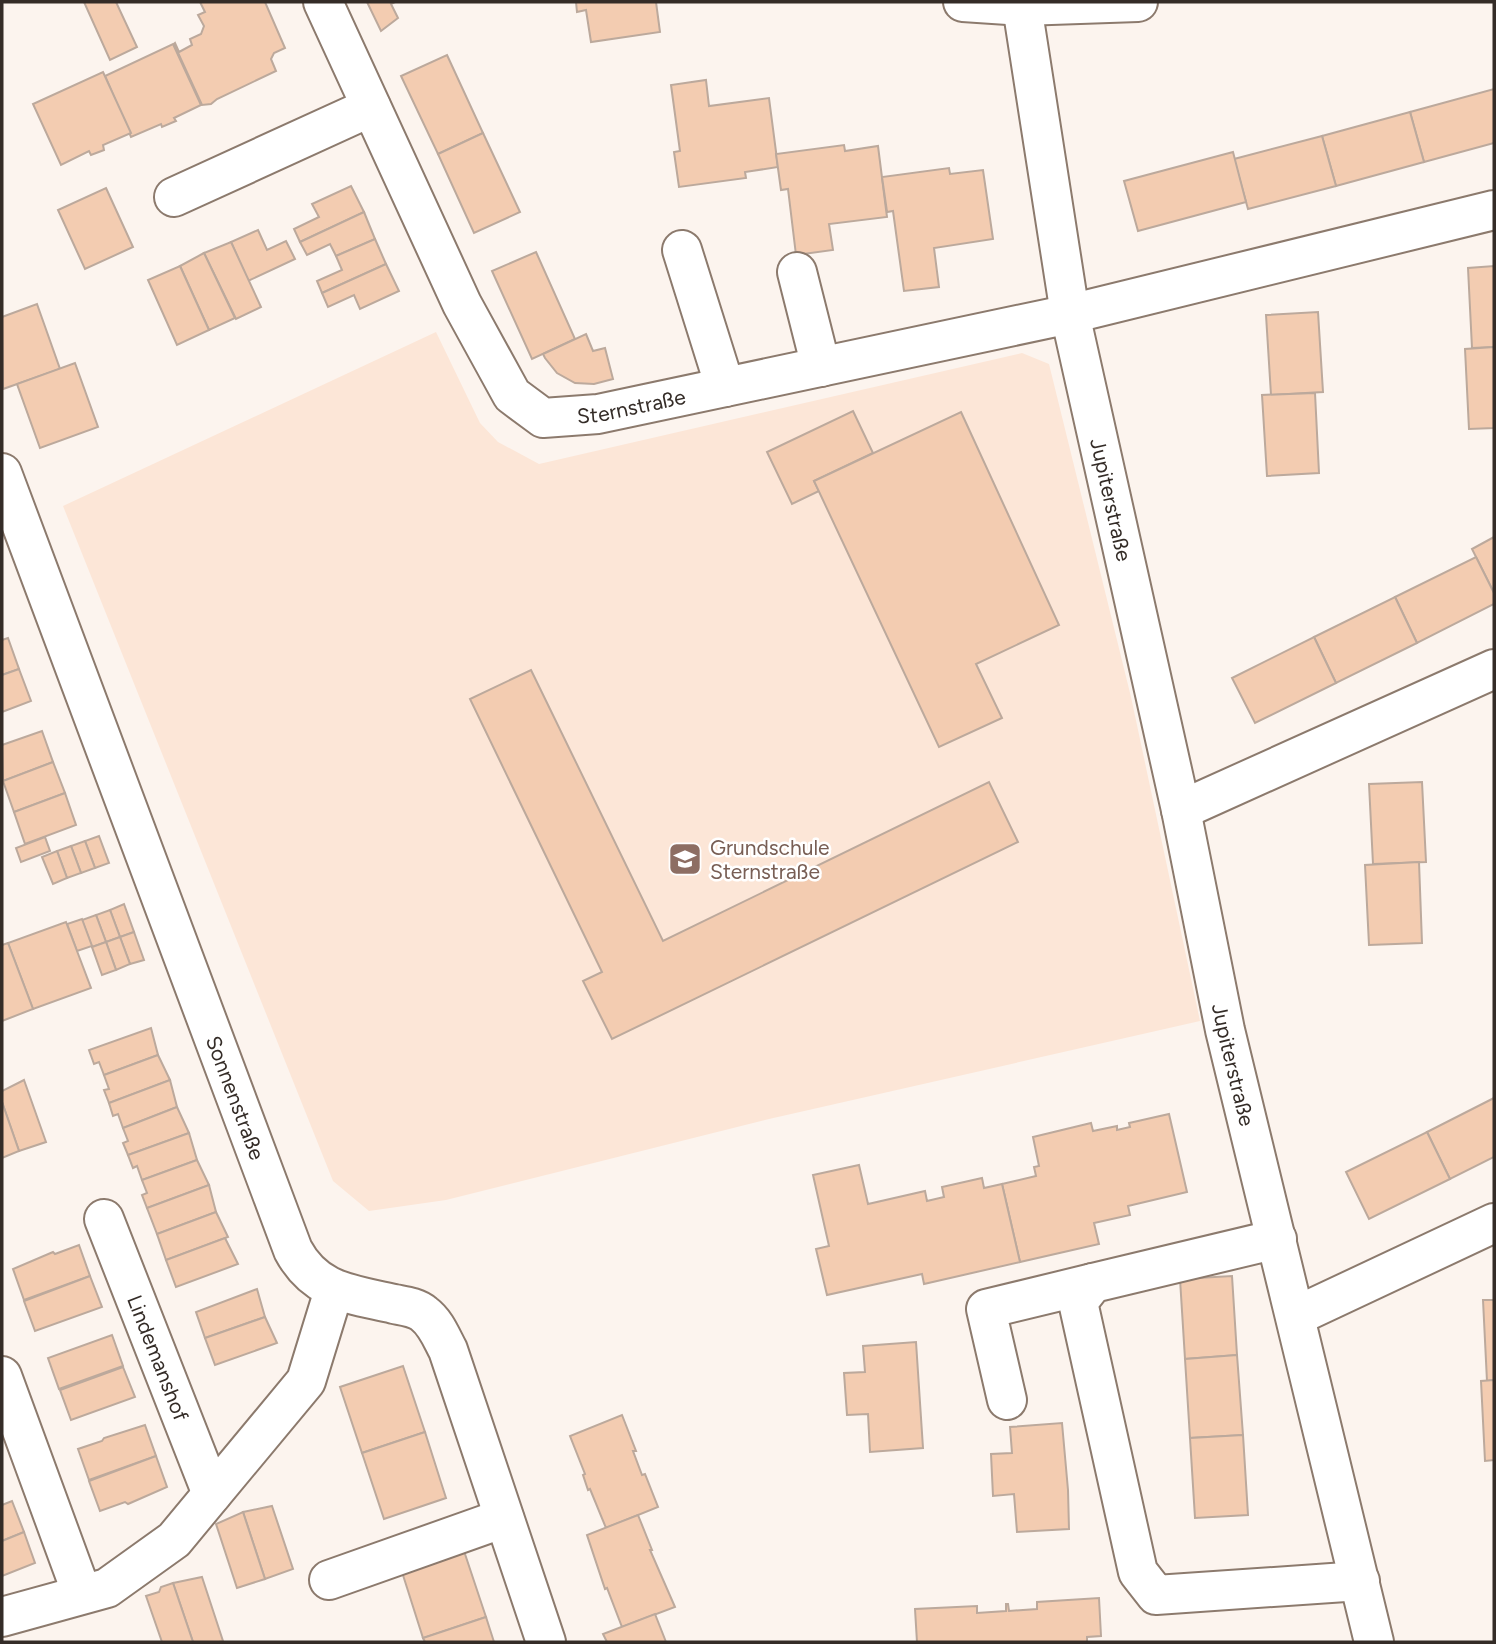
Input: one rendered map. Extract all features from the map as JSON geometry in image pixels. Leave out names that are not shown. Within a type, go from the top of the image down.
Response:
[{"type":"street","name":"Sternstraße","points":[[323,2],[461,304],[512,395],[543,418],[598,414],[1070,314]]},
{"type":"street","points":[[963,2],[1022,6],[1138,2]]},
{"type":"street","name":"Jupiterstraße","points":[[1022,6],[1070,314],[1181,810],[1225,1030],[1374,1642]]},
{"type":"street","points":[[174,197],[371,107]]},
{"type":"street","points":[[1070,314],[1494,210]]},
{"type":"street","points":[[682,250],[725,387]]},
{"type":"street","points":[[797,272],[821,367]]},
{"type":"street","name":"Sonnenstraße","points":[[4,484],[293,1250],[304,1267],[334,1290],[410,1307],[423,1313],[435,1325],[447,1350],[546,1642]]},
{"type":"street","points":[[1181,810],[1494,669]]},
{"type":"street","name":"Lindemanshof","points":[[104,1219],[212,1494]]},
{"type":"street","points":[[1296,1316],[1494,1223]]},
{"type":"street","points":[[1007,1400],[986,1309],[1277,1239]]},
{"type":"street","points":[[1093,1283],[1078,1301],[1138,1572],[1156,1595],[1360,1581]]},
{"type":"street","points":[[2,1617],[107,1588],[174,1540],[306,1381],[334,1290]]},
{"type":"street","points":[[2,1376],[82,1594]]},
{"type":"street","points":[[329,1580],[504,1518]]},
{"type":"shaded area","name":"Grundschule Sternstraße","points":[[436,332],[480,423],[498,442],[539,464],[1022,353],[1049,364],[1131,697],[1200,1021],[769,1119],[446,1200],[369,1211],[333,1181],[63,506]]},
{"type":"building","points":[[84,2],[116,2],[137,47],[110,60]]},
{"type":"building","points":[[200,2],[265,2],[285,48],[274,53],[271,59],[276,71],[211,104],[202,105],[174,44],[179,52],[192,45],[190,39],[201,34],[204,26],[198,15],[205,12]]},
{"type":"building","points":[[367,2],[395,2],[391,4],[398,18],[381,31]]},
{"type":"building","points":[[576,2],[656,2],[660,32],[591,42],[586,10],[577,12]]},
{"type":"building","points":[[173,44],[201,105],[174,118],[176,121],[162,127],[161,124],[131,137],[105,76]]},
{"type":"building","points":[[447,55],[483,133],[438,154],[401,76]]},
{"type":"building","points":[[103,72],[131,133],[103,145],[104,150],[91,155],[89,151],[61,165],[33,104]]},
{"type":"building","points":[[706,80],[709,106],[769,98],[778,167],[745,172],[746,178],[679,187],[674,152],[680,151],[671,85]]},
{"type":"building","points":[[1494,89],[1494,143],[1424,162],[1410,112]]},
{"type":"building","points":[[1410,112],[1424,162],[1336,186],[1322,136]]},
{"type":"building","points":[[483,133],[520,212],[474,233],[438,154]]},
{"type":"building","points":[[1322,136],[1336,186],[1248,209],[1234,159]]},
{"type":"building","points":[[844,145],[845,151],[878,146],[887,217],[829,224],[833,250],[796,255],[788,189],[781,190],[776,154]]},
{"type":"building","points":[[1233,152],[1246,202],[1138,231],[1124,181]]},
{"type":"building","points":[[949,168],[950,174],[983,170],[993,239],[934,248],[939,287],[904,291],[893,211],[887,212],[882,177]]},
{"type":"building","points":[[351,186],[364,212],[300,242],[294,229],[319,217],[312,204]]},
{"type":"building","points":[[106,188],[133,247],[85,269],[58,210]]},
{"type":"building","points":[[364,212],[375,239],[336,256],[330,244],[307,255],[300,242]]},
{"type":"building","points":[[258,230],[267,250],[286,241],[295,259],[248,281],[231,242]]},
{"type":"building","points":[[375,239],[386,264],[322,293],[317,281],[342,270],[336,256]]},
{"type":"building","points":[[231,242],[261,307],[236,319],[204,253]]},
{"type":"building","points":[[536,252],[575,339],[532,359],[492,271]]},
{"type":"building","points":[[204,253],[235,318],[209,330],[180,266]]},
{"type":"building","points":[[386,264],[399,291],[360,309],[354,295],[328,307],[322,293]]},
{"type":"building","points":[[180,266],[209,330],[177,345],[148,280]]},
{"type":"building","points":[[1494,266],[1494,347],[1472,348],[1468,268]]},
{"type":"building","points":[[37,304],[60,369],[3,389],[2,317]]},
{"type":"building","points":[[1318,312],[1323,392],[1271,395],[1266,315]]},
{"type":"building","points":[[586,334],[593,351],[605,348],[613,379],[594,384],[575,383],[557,373],[545,358],[543,354]]},
{"type":"building","points":[[1494,347],[1494,428],[1469,429],[1465,349]]},
{"type":"building","points":[[75,363],[98,427],[40,448],[17,384]]},
{"type":"building","points":[[1315,393],[1319,473],[1267,476],[1262,395]]},
{"type":"building","points":[[853,411],[873,453],[814,481],[819,491],[792,504],[767,452]]},
{"type":"building","points":[[961,412],[1059,625],[976,664],[1002,718],[939,747],[814,481]]},
{"type":"building","points":[[1494,537],[1494,593],[1472,549]]},
{"type":"building","points":[[1476,557],[1494,593],[1494,604],[1417,643],[1395,597]]},
{"type":"building","points":[[1395,597],[1417,643],[1336,683],[1314,637]]},
{"type":"building","points":[[1314,637],[1336,683],[1255,723],[1232,678]]},
{"type":"building","points":[[8,638],[19,669],[2,675],[2,640]]},
{"type":"building","points":[[19,669],[31,701],[2,712],[2,675]]},
{"type":"building","points":[[531,670],[663,941],[989,782],[1018,842],[612,1039],[583,981],[602,972],[470,699]]},
{"type":"building","points":[[42,731],[53,762],[3,781],[2,745]]},
{"type":"building","points":[[53,762],[65,793],[14,812],[3,781]]},
{"type":"building","points":[[1422,782],[1426,862],[1373,864],[1369,784]]},
{"type":"building","points":[[65,793],[76,825],[25,844],[14,812]]},
{"type":"building","points":[[99,836],[109,863],[95,868],[85,841]]},
{"type":"building","points":[[45,837],[50,851],[21,862],[16,848]]},
{"type":"building","points":[[85,841],[95,868],[81,873],[71,846]]},
{"type":"building","points":[[71,846],[81,873],[67,878],[57,851]]},
{"type":"building","points":[[57,851],[67,878],[53,884],[42,857]]},
{"type":"building","points":[[1419,862],[1422,943],[1369,945],[1365,865]]},
{"type":"building","points":[[124,904],[134,932],[120,937],[110,910]]},
{"type":"building","points":[[110,910],[120,937],[106,942],[96,915]]},
{"type":"building","points":[[96,915],[106,942],[92,947],[82,920]]},
{"type":"building","points":[[82,919],[92,946],[77,951],[67,924]]},
{"type":"building","points":[[66,922],[91,988],[33,1009],[8,943]]},
{"type":"building","points":[[134,932],[144,960],[130,964],[120,937]]},
{"type":"building","points":[[120,937],[130,964],[116,970],[106,942]]},
{"type":"building","points":[[106,942],[116,970],[102,975],[92,947]]},
{"type":"building","points":[[8,943],[33,1009],[2,1021],[2,945]]},
{"type":"building","points":[[151,1028],[158,1055],[104,1075],[99,1062],[94,1064],[89,1050]]},
{"type":"building","points":[[158,1055],[170,1080],[109,1103],[104,1090],[109,1089],[104,1075]]},
{"type":"building","points":[[24,1080],[46,1142],[19,1151],[2,1102],[2,1091]]},
{"type":"building","points":[[170,1080],[177,1107],[123,1128],[118,1114],[113,1116],[109,1103]]},
{"type":"building","points":[[1494,1098],[1494,1157],[1450,1179],[1427,1132]]},
{"type":"building","points":[[2,1102],[19,1151],[2,1158]]},
{"type":"building","points":[[177,1107],[189,1133],[128,1155],[123,1143],[128,1141],[123,1128]]},
{"type":"building","points":[[1169,1114],[1187,1192],[1128,1206],[1130,1215],[1094,1223],[1099,1244],[1020,1262],[1002,1184],[1036,1176],[1034,1167],[1039,1166],[1033,1137],[1091,1123],[1093,1131],[1117,1126],[1117,1130],[1130,1127],[1129,1123]]},
{"type":"building","points":[[1427,1132],[1450,1179],[1369,1219],[1346,1172]]},
{"type":"building","points":[[189,1133],[197,1160],[142,1180],[137,1166],[133,1168],[128,1155]]},
{"type":"building","points":[[197,1160],[209,1185],[147,1208],[142,1195],[147,1193],[142,1180]]},
{"type":"building","points":[[859,1165],[868,1204],[925,1191],[927,1201],[944,1197],[942,1187],[982,1178],[984,1188],[1002,1184],[1020,1262],[924,1284],[922,1274],[827,1295],[816,1249],[829,1246],[813,1175]]},
{"type":"building","points":[[209,1185],[216,1212],[157,1234],[147,1208]]},
{"type":"building","points":[[216,1212],[228,1237],[166,1260],[157,1234]]},
{"type":"building","points":[[225,1238],[238,1264],[176,1287],[166,1260]]},
{"type":"building","points":[[79,1245],[90,1276],[24,1300],[13,1269],[53,1252],[55,1254]]},
{"type":"building","points":[[90,1276],[102,1307],[35,1331],[24,1301]]},
{"type":"building","points":[[1232,1276],[1237,1355],[1185,1359],[1180,1279]]},
{"type":"building","points":[[257,1289],[265,1317],[205,1338],[196,1312]]},
{"type":"building","points":[[1483,1300],[1494,1300],[1494,1380],[1487,1381]]},
{"type":"building","points":[[265,1317],[277,1343],[215,1365],[205,1338]]},
{"type":"building","points":[[112,1335],[123,1366],[59,1389],[48,1358]]},
{"type":"building","points":[[916,1342],[923,1448],[870,1452],[868,1414],[847,1415],[844,1373],[865,1372],[863,1346]]},
{"type":"building","points":[[1237,1355],[1243,1435],[1190,1438],[1185,1359]]},
{"type":"building","points":[[403,1366],[425,1432],[362,1453],[340,1387]]},
{"type":"building","points":[[123,1367],[135,1397],[71,1420],[60,1390]]},
{"type":"building","points":[[1494,1380],[1494,1460],[1485,1461],[1481,1381]]},
{"type":"building","points":[[622,1415],[642,1475],[645,1474],[658,1507],[606,1528],[590,1489],[588,1490],[583,1475],[585,1474],[570,1436]]},
{"type":"building","points":[[1062,1423],[1069,1529],[1017,1532],[1014,1494],[993,1496],[991,1454],[1012,1453],[1010,1427]]},
{"type":"building","points":[[145,1425],[156,1456],[89,1480],[78,1449]]},
{"type":"building","points":[[425,1432],[446,1498],[384,1519],[362,1453]]},
{"type":"building","points":[[1243,1435],[1248,1515],[1195,1518],[1190,1438]]},
{"type":"building","points":[[156,1456],[167,1487],[128,1504],[125,1502],[100,1511],[89,1481]]},
{"type":"building","points":[[12,1501],[24,1532],[2,1541],[2,1505]]},
{"type":"building","points":[[272,1506],[293,1569],[265,1579],[243,1512]]},
{"type":"building","points":[[243,1512],[265,1579],[237,1588],[216,1524]]},
{"type":"building","points":[[638,1515],[675,1607],[622,1627],[607,1588],[605,1589],[587,1535]]},
{"type":"building","points":[[24,1532],[35,1563],[2,1576],[2,1541]]},
{"type":"building","points":[[464,1551],[486,1617],[423,1638],[402,1572]]},
{"type":"building","points":[[202,1577],[223,1641],[193,1642],[173,1583]]},
{"type":"building","points":[[173,1583],[193,1642],[162,1642],[146,1596]]},
{"type":"building","points":[[1099,1598],[1101,1636],[1087,1637],[1087,1642],[917,1642],[915,1609],[977,1606],[977,1613],[1006,1611],[1006,1604],[1009,1611],[1037,1609],[1037,1602]]},
{"type":"building","points":[[655,1614],[666,1642],[607,1642],[603,1634]]},
{"type":"building","points":[[486,1617],[494,1642],[425,1642],[423,1638]]},
{"type":"place","name":"Grundschule Sternstraße","points":[[685,859]]}]
